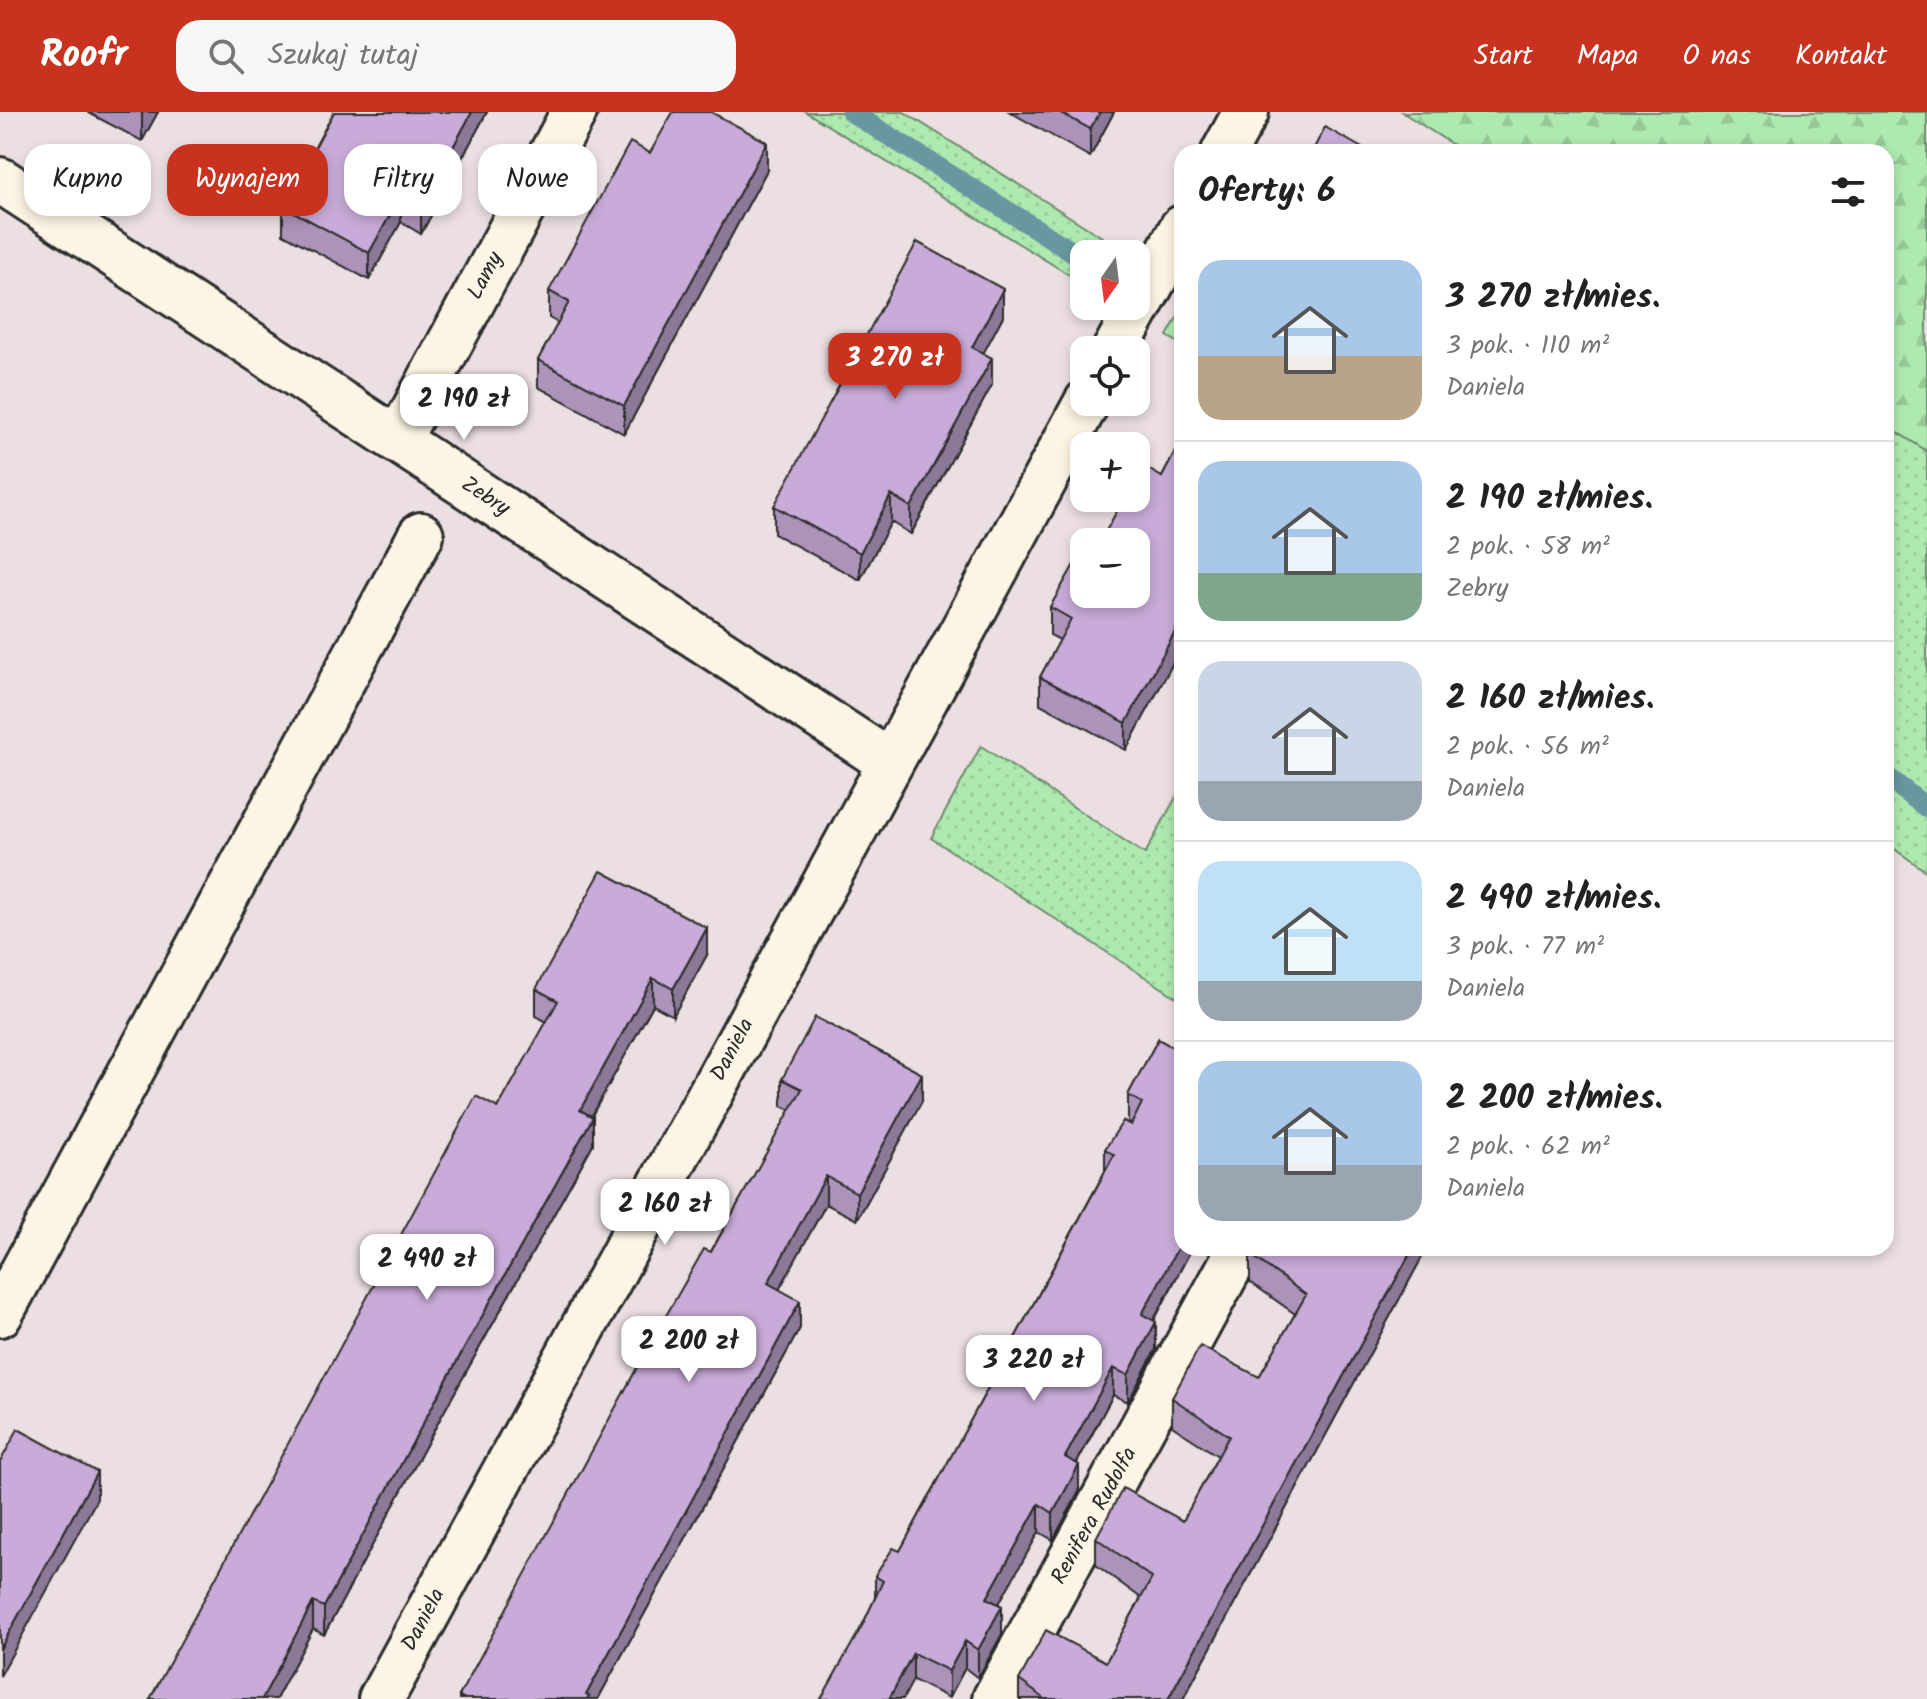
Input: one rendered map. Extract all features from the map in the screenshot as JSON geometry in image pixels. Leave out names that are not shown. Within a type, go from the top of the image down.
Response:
[{"type":"street","name":"Lamy","points":[[398,440],[574,112]]},
{"type":"street","points":[[1228,144],[1246,112]]},
{"type":"street","name":"Zebry","points":[[0,180],[889,762]]},
{"type":"street","points":[[1123,336],[1174,243]]},
{"type":"street","name":"Daniela","points":[[381,1699],[1079,416]]},
{"type":"street","points":[[0,1314],[421,535]]},
{"type":"street","name":"Renifera Rudolfa","points":[[995,1699],[1236,1256]]},
{"type":"green space","points":[[806,112],[904,112],[1107,240],[1070,240],[1070,275]]},
{"type":"green space","points":[[1402,112],[1927,112],[1927,451],[1894,430],[1894,144],[1452,144]]},
{"type":"green space","points":[[1174,323],[1174,340],[1167,336]]},
{"type":"green space","points":[[1894,430],[1927,451],[1927,872],[1894,849]]},
{"type":"green space","points":[[981,746],[1145,854],[1174,801],[1174,996],[931,838]]},
{"type":"building","points":[[334,112],[472,112],[455,144],[344,144],[344,216],[389,216],[369,253],[301,216],[328,216],[328,144],[317,144]]},
{"type":"building","points":[[673,112],[711,112],[767,142],[624,406],[538,360],[569,302],[549,291],[590,216],[597,216],[597,203],[630,142],[650,153]]},
{"type":"building","points":[[1059,112],[1100,112],[1090,129]]},
{"type":"building","points":[[1325,127],[1355,144],[1316,144]]},
{"type":"building","points":[[917,242],[1003,289],[972,347],[992,358],[911,507],[891,495],[860,553],[774,506]]},
{"type":"building","points":[[1174,454],[1174,634],[1126,723],[1040,677],[1071,619],[1050,607],[1070,572],[1070,608],[1150,608],[1150,528],[1108,528],[1116,512],[1150,512],[1150,470],[1162,477]]},
{"type":"building","points":[[601,871],[707,928],[673,989],[653,978],[580,1110],[593,1117],[324,1607],[313,1602],[262,1699],[150,1699],[476,1096],[498,1108],[558,1001],[536,989]]},
{"type":"building","points":[[815,1017],[922,1074],[857,1193],[826,1176],[768,1283],[800,1301],[586,1695],[589,1696],[587,1699],[465,1699],[459,1696],[651,1342],[704,1249],[711,1252],[802,1089],[782,1079]]},
{"type":"building","points":[[1158,1039],[1174,1048],[1174,1255],[1142,1314],[1156,1322],[1128,1375],[1113,1368],[1065,1457],[1079,1465],[1053,1513],[1039,1504],[987,1598],[1002,1606],[978,1650],[965,1641],[949,1671],[913,1653],[889,1699],[821,1699],[883,1581],[875,1576],[893,1548],[900,1551],[1114,1155],[1105,1149],[1123,1121],[1131,1125],[1142,1103],[1128,1095]]},
{"type":"building","points":[[1253,1256],[1409,1256],[1168,1699],[1045,1699],[1019,1680],[1046,1630],[1106,1662],[1152,1578],[1096,1538],[1123,1488],[1183,1521],[1229,1436],[1172,1398],[1200,1346],[1259,1377],[1306,1295]]},
{"type":"building","points":[[18,1429],[97,1472],[0,1649],[0,1462]]},
{"type":"waterway","points":[[851,112],[1070,250]]},
{"type":"waterway","points":[[1894,782],[1927,808]]}]
